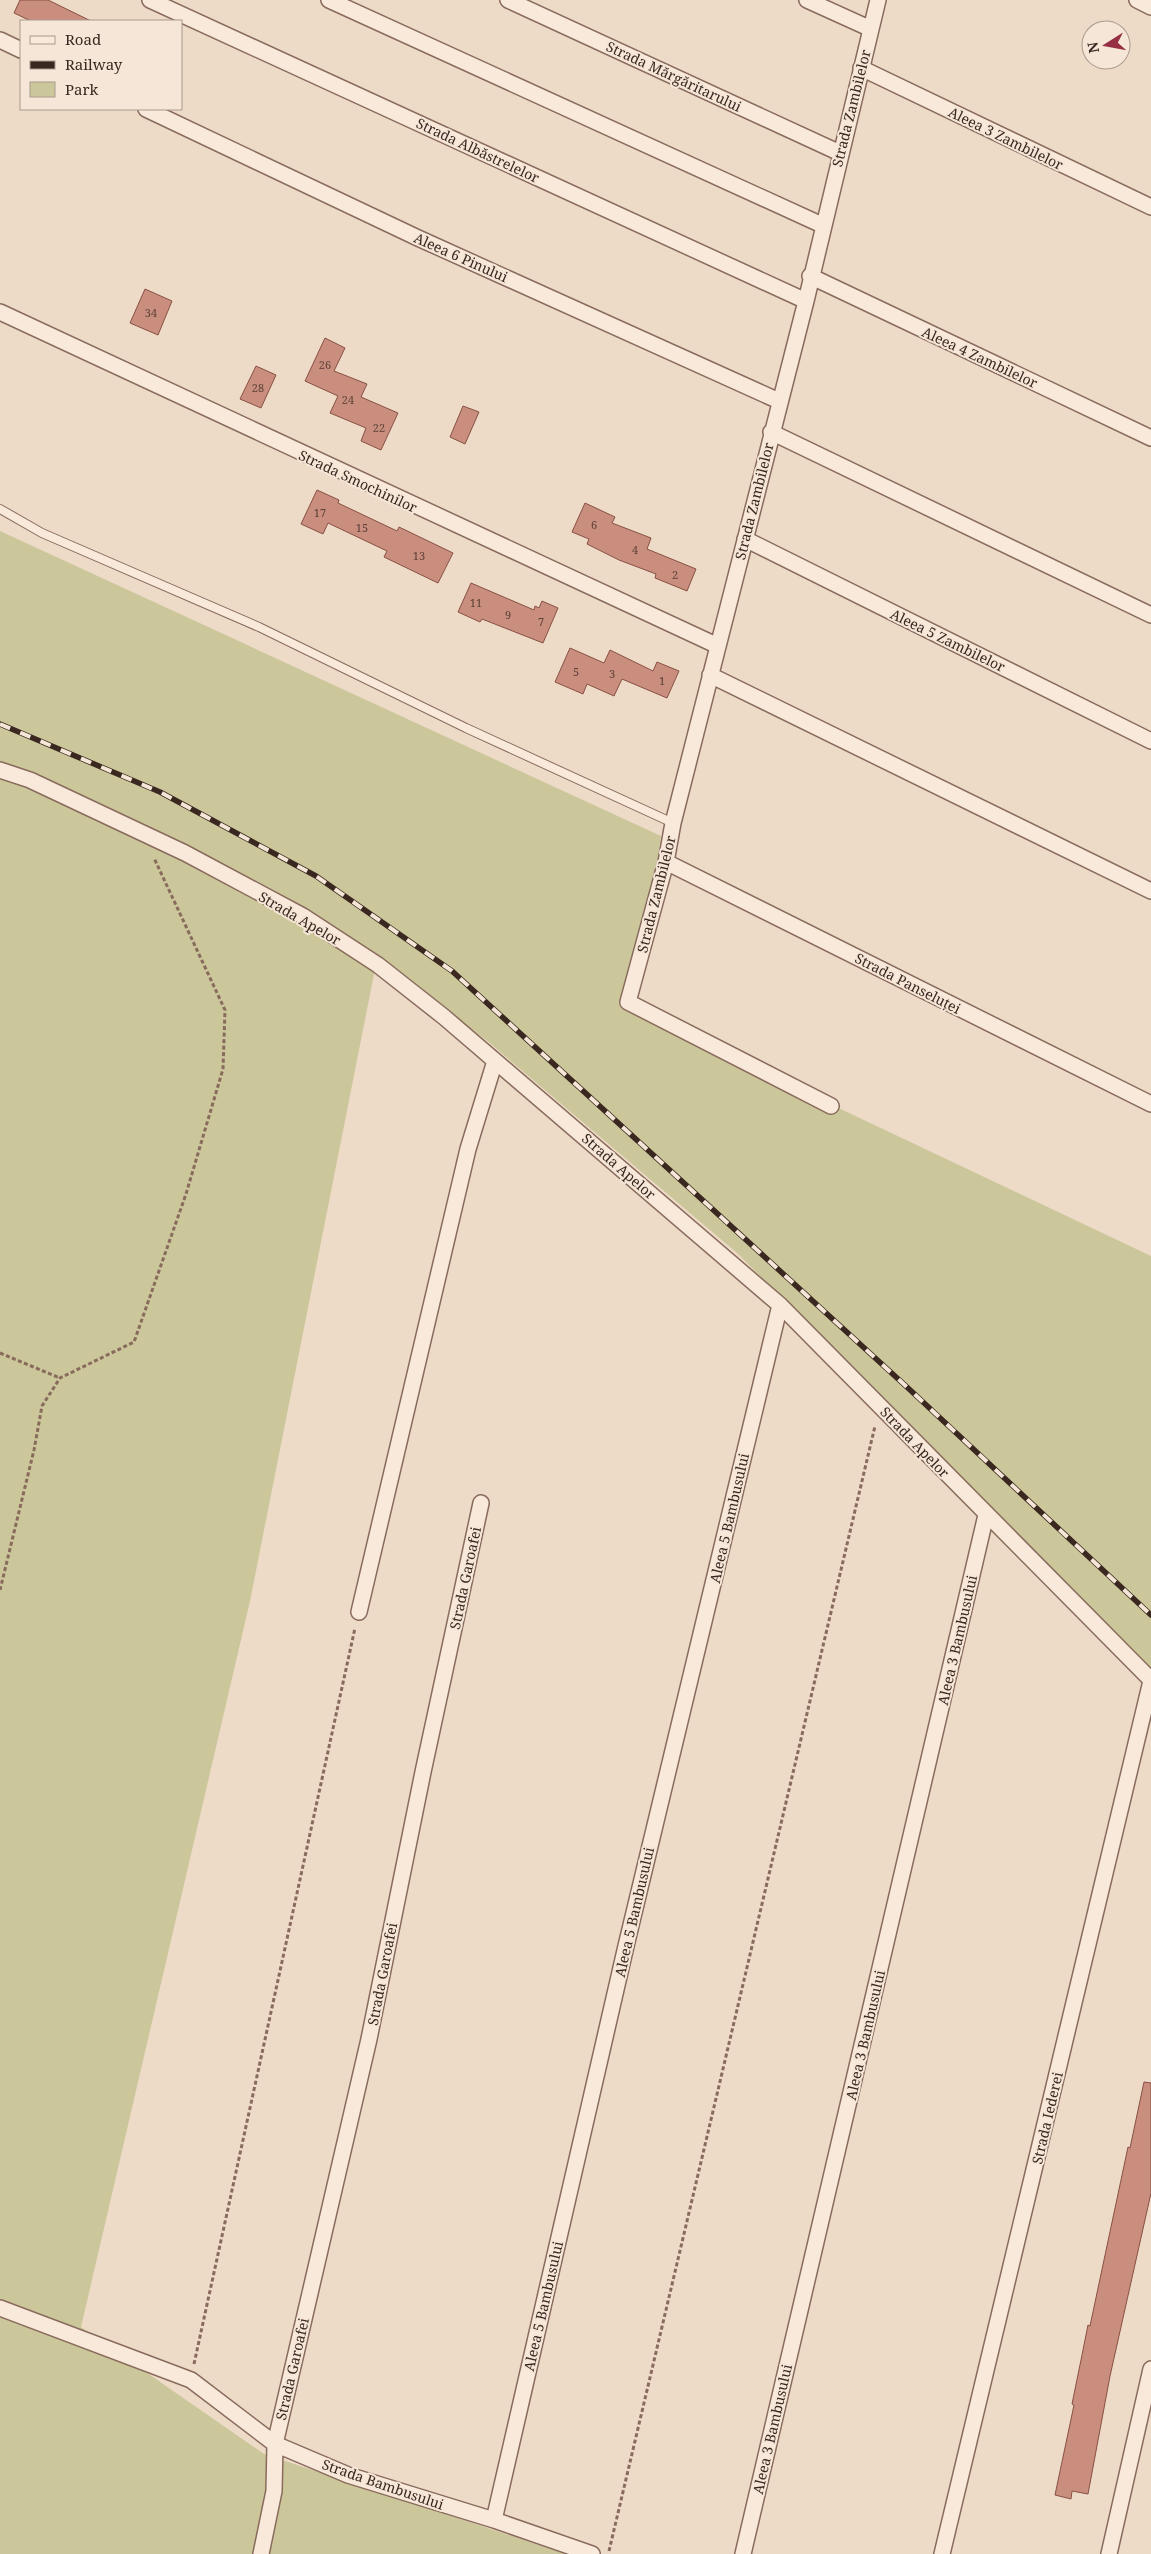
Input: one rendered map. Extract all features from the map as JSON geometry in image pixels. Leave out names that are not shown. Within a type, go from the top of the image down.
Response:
[{"type":"street","name":"Strada Albăstrelelor","points":[[150,0],[806,301]]},
{"type":"street","points":[[329,0],[822,225]]},
{"type":"street","name":"Strada Mărgăritarului","points":[[508,0],[840,153]]},
{"type":"street","points":[[807,0],[871,29]]},
{"type":"street","name":"Strada Zambilelor","points":[[831,1106],[628,1002],[666,862],[673,823],[771,432],[806,301],[822,225],[878,0]]},
{"type":"street","points":[[1137,0],[1151,7]]},
{"type":"street","points":[[0,40],[20,50]]},
{"type":"street","name":"Aleea 3 Zambilelor","points":[[861,68],[1151,207]]},
{"type":"street","name":"Aleea 6 Pinului","points":[[148,110],[418,238],[779,401]]},
{"type":"street","name":"Aleea 4 Zambilelor","points":[[810,276],[1151,438]]},
{"type":"street","name":"Strada Smochinilor","points":[[0,312],[718,646]]},
{"type":"street","points":[[771,432],[1151,615]]},
{"type":"street","name":"Aleea 5 Zambilelor","points":[[745,539],[1151,741]]},
{"type":"street","points":[[710,676],[1151,891]]},
{"type":"street","name":"Strada Apelor","points":[[0,770],[30,780],[185,853],[303,916],[378,965],[495,1061],[780,1305],[1151,1681]]},
{"type":"street","name":"Strada Panseluței","points":[[666,862],[1151,1104]]},
{"type":"street","points":[[359,1612],[468,1148],[495,1061]]},
{"type":"street","name":"Aleea 5 Bambusului","points":[[494,2520],[626,1946],[780,1305]]},
{"type":"street","name":"Strada Garoafei","points":[[261,2554],[274,2491],[275,2444],[369,2039],[425,1762],[482,1503]]},
{"type":"street","name":"Aleea 3 Bambusului","points":[[743,2554],[986,1515]]},
{"type":"street","name":"Strada Iederei","points":[[942,2554],[1151,1681]]},
{"type":"street","name":"Strada Bambusului","points":[[0,2308],[191,2380],[275,2444],[348,2474],[494,2520],[592,2554]]},
{"type":"street","points":[[1109,2554],[1151,2369]]},
{"type":"lane","points":[[0,509],[42,533],[259,627],[466,728],[673,823]]},
{"type":"path","points":[[0,1590],[34,1450],[42,1406],[60,1378],[134,1342],[186,1194],[223,1069],[225,1010],[143,834]]},
{"type":"path","points":[[0,1353],[60,1378]]},
{"type":"path","points":[[608,2554],[880,1406]]},
{"type":"path","points":[[191,2380],[359,1612]]},
{"type":"green space","points":[[0,531],[661,836],[634,1011],[1151,1256],[1151,1668],[737,1253],[486,1040],[377,959],[250,1601],[81,2327],[264,2454],[566,2554],[0,2554]]},
{"type":"building","points":[[20,0],[48,0],[89,20],[29,20],[14,13]]},
{"type":"building","points":[[145,289],[172,301],[158,335],[130,323]]},
{"type":"building","points":[[325,338],[345,348],[334,371],[367,384],[361,397],[398,413],[381,450],[361,441],[366,428],[330,413],[338,396],[305,381]]},
{"type":"building","points":[[256,366],[276,375],[261,408],[240,399]]},
{"type":"building","points":[[463,406],[479,412],[465,444],[450,437]]},
{"type":"building","points":[[317,490],[339,500],[338,503],[397,531],[399,527],[453,553],[438,583],[384,557],[387,551],[328,523],[323,534],[301,524]]},
{"type":"building","points":[[585,503],[615,517],[612,523],[651,538],[647,549],[696,569],[687,591],[655,578],[656,574],[619,560],[587,544],[589,539],[572,532]]},
{"type":"building","points":[[471,583],[534,610],[535,606],[539,608],[542,601],[558,608],[543,643],[482,619],[480,622],[458,612]]},
{"type":"building","points":[[570,648],[604,663],[610,650],[653,671],[657,662],[679,671],[667,698],[622,679],[614,696],[587,684],[583,694],[555,682]]},
{"type":"building","points":[[1144,2082],[1151,2083],[1151,2193],[1110,2376],[1088,2494],[1072,2491],[1071,2499],[1055,2495],[1074,2405],[1072,2404],[1088,2325],[1090,2326],[1128,2147],[1130,2148]]},
{"type":"railway","points":[[0,724],[160,792],[316,876],[452,971],[908,1388],[1151,1615]]}]
